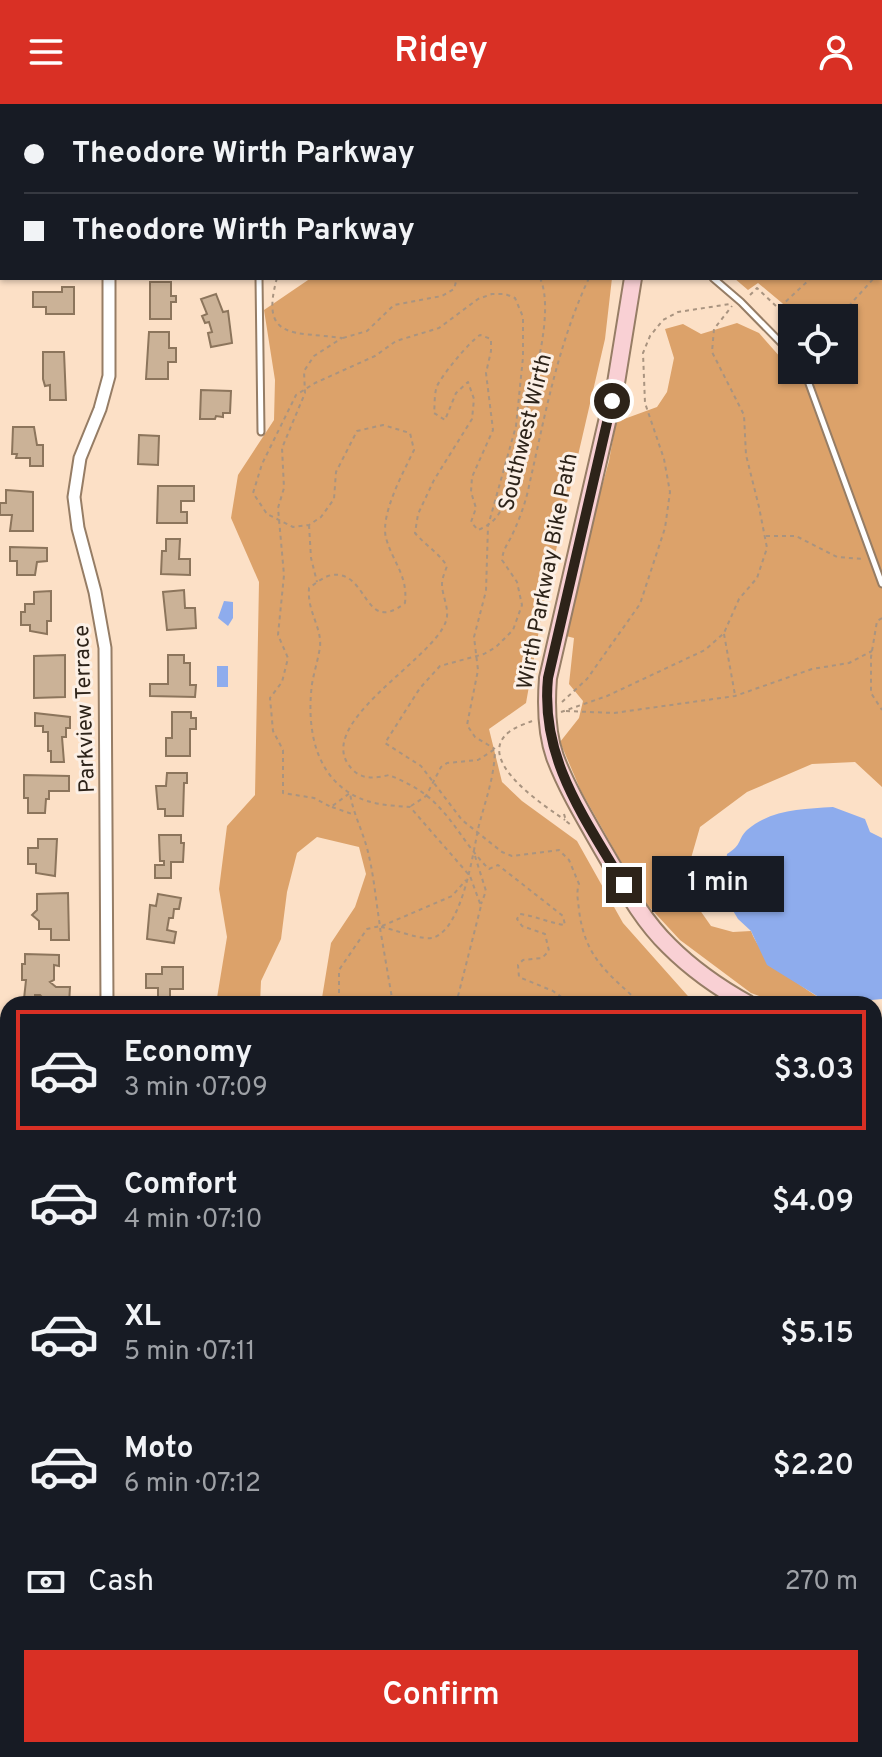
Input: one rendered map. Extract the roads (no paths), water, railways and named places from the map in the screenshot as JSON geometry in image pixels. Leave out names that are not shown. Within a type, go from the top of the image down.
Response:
[{"type":"street","name":"Parkview Terrace","points":[[107,996],[105,648],[74,497],[80,458],[100,409],[109,376],[109,280]]},
{"type":"street","points":[[633,280],[616,383],[548,678],[547,716],[555,756],[585,818],[640,912],[690,967],[734,996]]},
{"type":"lane","points":[[259,280],[261,432]]},
{"type":"lane","points":[[715,280],[778,340]]},
{"type":"lane","points":[[809,384],[882,584]]},
{"type":"water","points":[[224,601],[233,602],[233,618],[228,626],[218,618]]},
{"type":"water","points":[[217,666],[228,666],[228,687],[217,687]]},
{"type":"water","points":[[833,807],[865,819],[870,832],[882,838],[882,996],[817,996],[767,965],[751,931],[738,919],[729,904],[725,872],[727,854],[757,823],[777,814]]}]
